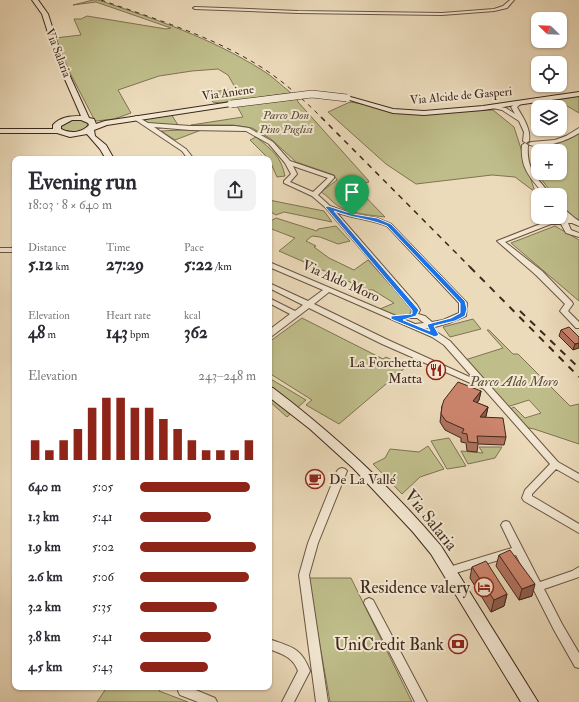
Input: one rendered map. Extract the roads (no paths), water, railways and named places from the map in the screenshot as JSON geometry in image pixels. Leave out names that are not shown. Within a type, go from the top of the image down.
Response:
[{"type":"main road","name":"Via Salaria","points":[[35,0],[45,14],[60,61],[80,107],[90,124],[90,134],[108,156]]},
{"type":"main road","name":"Via Aniene","points":[[90,124],[312,94],[347,98]]},
{"type":"main road","name":"Via Alcide de Gasperi","points":[[347,98],[388,110],[429,112],[505,107],[579,94]]},
{"type":"main road","points":[[0,131],[58,128],[66,119],[77,114],[80,107]]},
{"type":"main road","points":[[66,119],[76,118],[90,124]]},
{"type":"main road","points":[[74,134],[90,124]]},
{"type":"main road","points":[[0,127],[58,128],[74,134],[93,138]]},
{"type":"main road","name":"Via Salaria","points":[[272,393],[292,407],[336,445],[383,491],[424,535],[436,550],[530,702]]},
{"type":"street","points":[[195,8],[298,12],[442,14],[494,10],[506,7],[512,0]]},
{"type":"street","points":[[517,105],[521,120],[527,131],[527,144],[524,155],[526,167],[531,176],[542,188]]},
{"type":"street","points":[[505,107],[521,120]]},
{"type":"street","points":[[136,118],[184,150],[189,156]]},
{"type":"street","points":[[147,125],[190,128]]},
{"type":"street","points":[[154,130],[190,128],[247,129],[271,144],[288,162],[294,174],[286,182],[314,195],[328,207],[414,307],[416,310],[412,320]]},
{"type":"street","points":[[527,144],[550,144],[558,142],[579,130]]},
{"type":"street","points":[[288,162],[332,177],[314,195]]},
{"type":"street","points":[[328,207],[352,216],[375,219],[389,225],[463,302],[463,314],[453,320],[430,325],[412,320]]},
{"type":"street","points":[[567,215],[576,223]]},
{"type":"street","points":[[545,224],[500,241],[556,290],[569,304],[564,312],[579,326]]},
{"type":"street","points":[[565,224],[579,239]]},
{"type":"street","points":[[0,250],[12,250]]},
{"type":"street","name":"Via Aldo Moro","points":[[272,265],[394,318],[412,320]]},
{"type":"street","points":[[272,286],[486,388]]},
{"type":"street","points":[[272,332],[329,289]]},
{"type":"street","points":[[272,302],[296,314]]},
{"type":"street","points":[[412,320],[422,317],[430,325],[435,335]]},
{"type":"street","points":[[412,320],[447,343],[555,464],[579,478]]},
{"type":"street","points":[[555,464],[528,493],[527,498],[579,529]]},
{"type":"street","points":[[322,702],[304,575],[313,543],[342,471]]},
{"type":"street","points":[[506,525],[537,587],[578,660]]},
{"type":"street","points":[[449,571],[518,550]]},
{"type":"street","points":[[537,587],[576,574],[579,571]]},
{"type":"street","points":[[368,603],[421,702]]},
{"type":"street","points":[[272,645],[294,653],[301,660],[304,671],[288,702]]},
{"type":"street","points":[[184,690],[211,702]]},
{"type":"railway","points":[[101,0],[183,29],[242,56],[269,72],[285,84],[322,118]]},
{"type":"railway","points":[[322,118],[471,268]]},
{"type":"railway","points":[[470,267],[579,377]]},
{"type":"railway","points":[[520,311],[579,368]]},
{"type":"place","name":"La Forchetta Matta","points":[[436,370]]},
{"type":"place","name":"De La Vallé","points":[[315,479]]},
{"type":"place","name":"Residence valery","points":[[484,587]]},
{"type":"place","name":"UniCredit Bank","points":[[458,644]]},
{"type":"park label","name":"Parco Don Pino Puglisi","points":[[286,122]]},
{"type":"park label","name":"Parco Aldo Moro","points":[[514,381]]}]
